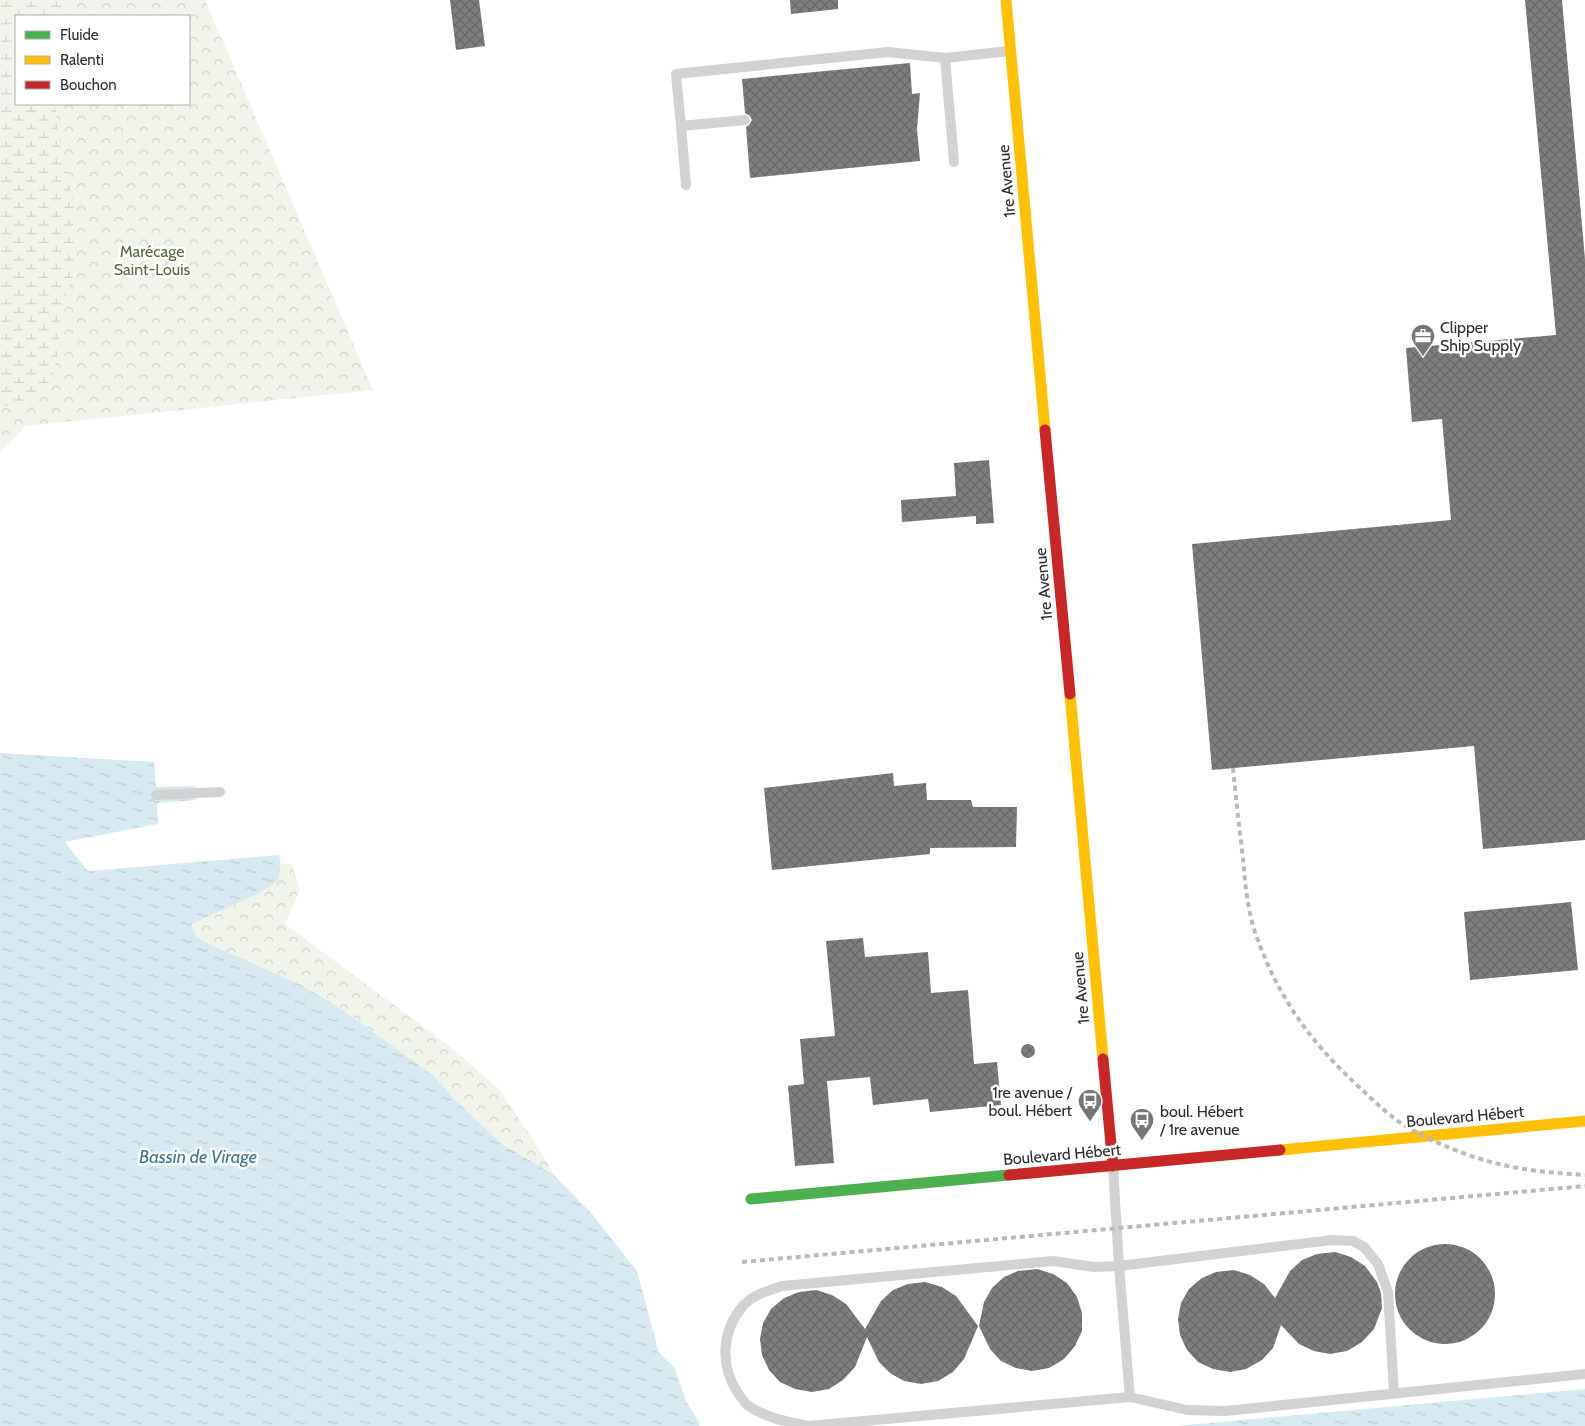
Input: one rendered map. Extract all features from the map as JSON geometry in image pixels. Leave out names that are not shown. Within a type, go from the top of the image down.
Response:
[{"type":"street","name":"1re Avenue","points":[[1006,0],[1113,1166]]},
{"type":"street","name":"Boulevard Hébert","points":[[751,1199],[1585,1121]]},
{"type":"lane","points":[[686,185],[676,74],[888,52],[945,58],[1010,51]]},
{"type":"lane","points":[[945,58],[954,162]]},
{"type":"lane","points":[[681,126],[745,120]]},
{"type":"lane","points":[[156,795],[220,792]]},
{"type":"lane","points":[[1113,1166],[1130,1397]]},
{"type":"lane","points":[[1394,1393],[1388,1292],[1378,1264],[1364,1247],[1353,1241],[1332,1240],[1119,1266],[1094,1267],[1053,1262],[782,1286],[760,1293],[743,1306],[731,1324],[726,1346],[725,1364],[731,1382],[746,1404],[772,1419],[809,1426],[1130,1397],[1187,1410],[1225,1411],[1585,1374]]},
{"type":"green space","name":"Marécage Saint-Louis","points":[[0,0],[205,0],[373,390],[26,426],[0,452]]},
{"type":"green space","points":[[0,0],[69,0],[60,15],[15,15],[15,105],[56,105],[57,130],[75,210],[77,265],[63,302],[59,325],[60,345],[51,383],[37,403],[18,408],[0,405]]},
{"type":"green space","points":[[281,864],[292,864],[300,890],[285,924],[448,1045],[500,1090],[540,1150],[554,1175],[502,1144],[455,1100],[434,1076],[340,1008],[301,985],[205,942],[196,936],[192,924],[278,881]]},
{"type":"water","name":"Bassin de Virage","points":[[0,753],[154,762],[156,787],[196,786],[196,800],[157,803],[158,824],[65,842],[88,871],[279,855],[281,864],[278,881],[257,894],[192,924],[196,936],[205,942],[301,985],[340,1008],[434,1076],[455,1100],[502,1144],[554,1175],[592,1214],[637,1271],[659,1353],[674,1367],[687,1403],[699,1421],[699,1426],[0,1426]]},
{"type":"water","points":[[1585,1389],[1585,1426],[1176,1426]]},
{"type":"building","points":[[450,0],[479,0],[485,46],[456,50]]},
{"type":"building","points":[[790,0],[838,0],[838,9],[791,14]]},
{"type":"building","points":[[1525,0],[1562,0],[1585,259],[1585,840],[1483,849],[1474,746],[1212,770],[1192,544],[1451,520],[1442,419],[1412,422],[1406,348],[1556,335]]},
{"type":"building","points":[[910,63],[912,94],[920,93],[917,129],[920,161],[750,178],[746,127],[752,120],[745,113],[742,79]]},
{"type":"building","points":[[989,460],[994,523],[976,524],[976,516],[902,522],[901,500],[956,496],[954,463]]},
{"type":"building","points":[[893,773],[894,786],[926,783],[927,800],[971,800],[973,807],[1017,807],[1016,847],[930,848],[930,854],[772,870],[764,788]]},
{"type":"building","points":[[1571,902],[1578,970],[1470,980],[1464,912]]},
{"type":"building","points":[[863,938],[865,957],[928,952],[931,993],[968,990],[974,1064],[997,1062],[1001,1105],[930,1112],[928,1099],[873,1105],[870,1077],[827,1081],[834,1163],[795,1166],[788,1086],[804,1084],[800,1039],[835,1036],[826,941]]},
{"type":"building","points":[[1025,1044],[1031,1044],[1035,1051],[1031,1058],[1025,1058],[1021,1054],[1021,1048]]},
{"type":"building","points":[[1445,1244],[1464,1247],[1481,1258],[1492,1275],[1495,1294],[1492,1313],[1481,1330],[1464,1341],[1445,1344],[1426,1341],[1409,1330],[1398,1313],[1395,1294],[1398,1275],[1409,1258],[1426,1247]]},
{"type":"building","points":[[1335,1252],[1351,1257],[1365,1266],[1377,1282],[1381,1293],[1382,1308],[1374,1329],[1362,1342],[1347,1351],[1330,1354],[1314,1351],[1299,1344],[1281,1325],[1273,1348],[1262,1360],[1246,1369],[1230,1372],[1213,1369],[1198,1362],[1187,1350],[1180,1335],[1178,1319],[1181,1303],[1189,1289],[1202,1278],[1216,1272],[1234,1270],[1250,1275],[1264,1284],[1275,1298],[1290,1271],[1302,1260],[1317,1254]]},
{"type":"building","points":[[1037,1269],[1053,1274],[1067,1283],[1077,1297],[1082,1313],[1082,1331],[1075,1346],[1064,1359],[1049,1368],[1032,1371],[1016,1368],[1001,1361],[990,1349],[979,1326],[984,1302],[992,1288],[1004,1277],[1018,1271]]},
{"type":"building","points":[[925,1282],[942,1287],[956,1296],[978,1326],[964,1359],[953,1372],[938,1381],[921,1384],[904,1381],[890,1373],[879,1362],[867,1337],[855,1367],[843,1380],[829,1389],[812,1392],[795,1389],[780,1382],[769,1370],[762,1355],[760,1339],[763,1323],[771,1309],[784,1298],[799,1292],[816,1290],[832,1295],[846,1304],[865,1329],[881,1301],[893,1290],[908,1284]]},
{"type":"railway","points":[[1233,768],[1247,894],[1254,929],[1263,953],[1284,996],[1296,1016],[1325,1053],[1392,1117],[1438,1143],[1487,1161],[1542,1171],[1585,1175]]},
{"type":"railway","points":[[742,1262],[1585,1186]]},
{"type":"traffic: fast","points":[[751,1199],[1009,1175]]},
{"type":"traffic: slow","points":[[1006,0],[1045,430]]},
{"type":"traffic: slow","points":[[1070,694],[1103,1059]]},
{"type":"traffic: slow","points":[[1280,1150],[1585,1121]]},
{"type":"traffic: jam","points":[[1045,430],[1070,694]]},
{"type":"traffic: jam","points":[[1103,1059],[1113,1166]]},
{"type":"traffic: jam","points":[[1009,1175],[1280,1150]]},
{"type":"place","name":"Clipper Ship Supply","points":[[1423,357]]},
{"type":"place","name":"1re avenue / boul. Hébert","points":[[1090,1122]]},
{"type":"place","name":"boul. Hébert / 1re avenue","points":[[1142,1141]]}]
